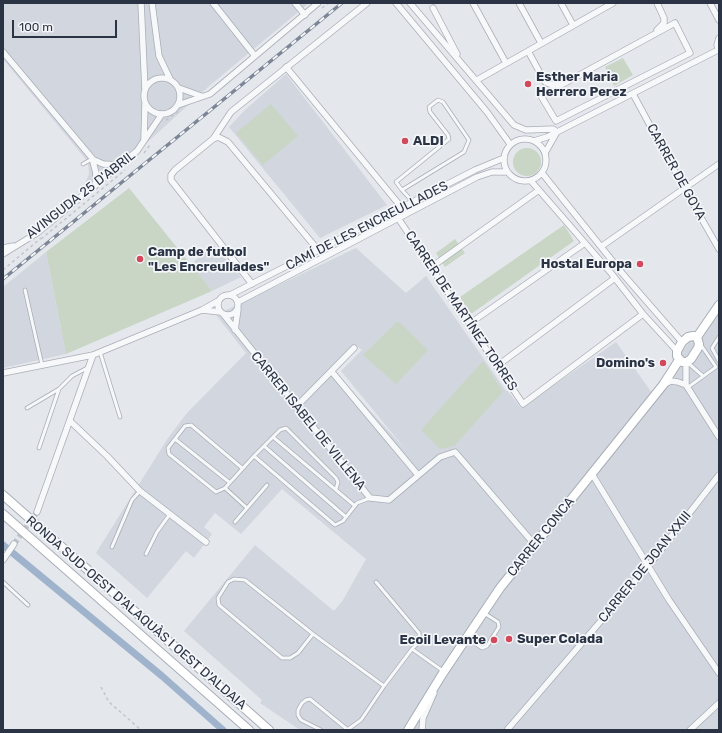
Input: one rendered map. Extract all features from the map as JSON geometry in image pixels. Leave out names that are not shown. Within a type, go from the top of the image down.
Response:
[{"type":"main road","points":[[684,362],[677,351],[682,342],[688,337],[693,336],[698,341],[718,310]]},
{"type":"main road","name":"CARRER CONCA","points":[[411,727],[444,672],[500,588],[663,386],[684,362],[691,359],[698,341]]},
{"type":"main road","name":"RONDA SUD-OEST D'ALAQUÀS I OEST D'ALDAIA","points":[[3,495],[269,730]]},
{"type":"main road","name":"RONDA SUD-OEST D'ALAQUÀS I OEST D'ALDAIA","points":[[3,514],[249,730]]},
{"type":"street","points":[[141,3],[145,104],[150,110],[162,114],[171,112],[208,95],[318,3]]},
{"type":"street","points":[[152,3],[159,56],[170,80]]},
{"type":"street","points":[[213,3],[255,56]]},
{"type":"street","points":[[295,3],[305,15]]},
{"type":"street","points":[[252,284],[171,180],[171,175],[213,139],[231,112],[367,3]]},
{"type":"street","points":[[396,3],[496,124],[510,144]]},
{"type":"street","points":[[410,3],[477,80],[514,126],[526,130],[553,129],[557,132]]},
{"type":"street","points":[[473,3],[506,63]]},
{"type":"street","points":[[519,3],[541,43]]},
{"type":"street","points":[[561,3],[573,26]]},
{"type":"street","points":[[528,51],[545,82],[556,84],[659,29],[664,23],[664,18],[657,3]]},
{"type":"street","points":[[710,3],[719,19]]},
{"type":"street","points":[[477,80],[610,4]]},
{"type":"street","points":[[432,8],[461,63]]},
{"type":"street","points":[[675,23],[690,53],[556,121],[541,96],[675,23]]},
{"type":"street","points":[[534,141],[543,148],[545,153],[545,167],[542,173],[531,181],[518,181],[507,172],[504,158],[510,144],[522,139],[534,141],[547,138],[719,50],[717,45],[719,38]]},
{"type":"street","points":[[3,52],[92,158],[103,164],[120,165]]},
{"type":"street","points":[[286,67],[402,208]]},
{"type":"street","points":[[145,90],[150,82],[165,78],[170,80],[179,88],[192,94],[208,95]]},
{"type":"street","points":[[179,88],[179,108]]},
{"type":"street","name":"CARRER DE GOYA","points":[[633,94],[719,249]]},
{"type":"street","name":"AVINGUDA 25 D'ABRIL","points":[[144,142],[145,104]]},
{"type":"street","name":"AVINGUDA 25 D'ABRIL","points":[[3,254],[37,233],[139,149],[162,114]]},
{"type":"street","points":[[545,153],[557,132]]},
{"type":"street","points":[[213,139],[218,137],[228,142],[318,250]]},
{"type":"street","points":[[92,158],[96,173],[95,186]]},
{"type":"street","name":"CAMÍ DE LES ENCREULLADES","points":[[230,295],[413,202],[504,158]]},
{"type":"street","points":[[602,246],[719,164]]},
{"type":"street","name":"CAMÍ DE LES ENCREULLADES","points":[[238,302],[482,175],[492,172],[507,172]]},
{"type":"street","points":[[542,173],[682,342]]},
{"type":"street","points":[[531,181],[615,278],[643,314],[677,351]]},
{"type":"street","points":[[430,268],[539,190]]},
{"type":"street","name":"CARRER DE MARTÍNEZ TORRES","points":[[398,218],[430,268],[523,404],[643,314]]},
{"type":"street","points":[[469,324],[585,243]]},
{"type":"street","name":"AVINGUDA 25 D'ABRIL","points":[[3,248],[15,246]]},
{"type":"street","points":[[497,366],[615,278]]},
{"type":"street","points":[[3,373],[93,355],[202,310],[224,296],[230,295],[238,302],[235,330]]},
{"type":"street","points":[[218,301],[217,307],[222,314]]},
{"type":"street","points":[[202,310],[222,314],[234,314],[238,308]]},
{"type":"street","name":"CARRER ISABEL DE VILLENA","points":[[222,314],[370,498],[389,500],[418,475]]},
{"type":"street","points":[[296,407],[354,348]]},
{"type":"street","points":[[37,512],[93,355]]},
{"type":"street","points":[[684,362],[686,386],[719,437]]},
{"type":"street","points":[[332,372],[418,475],[440,457],[455,452],[534,545]]},
{"type":"street","points":[[663,386],[671,381],[678,382],[686,386]]},
{"type":"street","points":[[70,421],[107,456],[140,491],[206,542]]},
{"type":"street","points":[[592,474],[669,600],[719,673]]},
{"type":"street","name":"CARRER DE JOAN XXIII","points":[[507,730],[649,565],[719,475]]},
{"type":"street","points":[[5,557],[14,544]]},
{"type":"street","points":[[422,730],[423,718],[444,672]]},
{"type":"street","points":[[690,730],[719,702]]},
{"type":"lane","points":[[402,190],[464,152],[469,140],[442,102],[438,100],[429,107],[430,112],[448,135],[449,139],[396,182],[402,190],[413,202]]},
{"type":"lane","points":[[83,164],[92,158]]},
{"type":"lane","points":[[25,290],[42,364]]},
{"type":"lane","points":[[719,337],[712,348],[719,361]]},
{"type":"lane","points":[[686,386],[716,367],[698,341]]},
{"type":"lane","points":[[100,352],[120,417]]},
{"type":"lane","points":[[684,362],[703,376]]},
{"type":"lane","points":[[28,408],[59,389],[72,376],[89,367]]},
{"type":"lane","points":[[39,448],[59,389]]},
{"type":"lane","points":[[242,468],[191,425],[185,426],[168,448],[169,454],[216,492],[225,488],[242,468],[280,430],[286,428],[292,432],[336,478],[338,482],[336,489]]},
{"type":"lane","points":[[273,437],[355,506]]},
{"type":"lane","points":[[175,439],[229,482]]},
{"type":"lane","points":[[264,446],[346,517]]},
{"type":"lane","points":[[254,456],[335,525],[343,521],[355,506],[370,498]]},
{"type":"lane","points":[[235,522],[267,485]]},
{"type":"lane","points":[[225,488],[247,508]]},
{"type":"lane","points":[[112,547],[132,500],[140,491]]},
{"type":"lane","points":[[146,554],[157,532],[170,514]]},
{"type":"lane","points":[[313,634],[298,653],[290,658],[282,658],[220,605],[218,598],[228,582],[234,579],[245,580],[313,634],[384,686]]},
{"type":"lane","points":[[3,582],[28,605]]},
{"type":"lane","points":[[321,730],[302,720],[298,715],[298,710],[302,703],[310,699],[348,730],[362,720],[384,686],[412,649],[420,641],[419,633],[376,582]]},
{"type":"lane","points":[[467,638],[482,648],[487,646],[500,627],[498,622],[484,613]]},
{"type":"lane","points":[[412,649],[444,672]]},
{"type":"path","points":[[322,8],[329,3]]},
{"type":"path","points":[[164,121],[179,108]]},
{"type":"path","points":[[140,156],[145,152],[153,139]]},
{"type":"path","points":[[3,270],[129,166]]},
{"type":"path","points":[[37,233],[41,239]]},
{"type":"path","points":[[101,687],[109,702],[141,730]]},
{"type":"shaded area","points":[[3,3],[309,3],[208,87],[96,189],[85,184],[89,174],[88,162],[3,59]]},
{"type":"shaded area","points":[[286,74],[387,205],[320,238],[229,127],[245,110]]},
{"type":"shaded area","points":[[214,245],[241,277],[212,291],[190,265]]},
{"type":"shaded area","points":[[356,248],[406,293],[426,276],[506,391],[507,390],[521,408],[616,342],[652,393],[719,301],[719,730],[300,730],[260,703],[262,700],[184,631],[255,545],[334,611],[343,600],[366,559],[282,489],[241,534],[215,513],[204,527],[212,534],[194,558],[186,551],[147,598],[96,553],[168,438],[187,413],[246,353],[216,315]],"holes":[[[354,344],[362,350],[341,371],[407,451],[332,369]]]},
{"type":"shaded area","points":[[46,252],[66,354],[3,368],[3,287]]},
{"type":"green space","points":[[623,58],[633,75],[614,86],[605,67]]},
{"type":"green space","points":[[271,104],[298,136],[263,165],[236,133]]},
{"type":"green space","points":[[527,148],[537,152],[541,162],[537,172],[527,176],[517,172],[513,162],[517,152]]},
{"type":"green space","points":[[129,188],[212,291],[66,354],[46,252]]},
{"type":"green space","points":[[564,225],[574,241],[471,314],[460,297]]},
{"type":"green space","points":[[455,239],[465,253],[445,267],[436,253]]},
{"type":"green space","points":[[398,321],[428,350],[396,384],[363,355]]},
{"type":"green space","points":[[483,361],[503,392],[454,446],[440,449],[421,430]]},
{"type":"waterway","points":[[3,545],[162,676],[223,730]]},
{"type":"tunnel","points":[[14,544],[37,512]]},
{"type":"railway","points":[[3,279],[342,3]]},
{"type":"place","name":"Esther Maria Herrero Perez","points":[[528,84]]},
{"type":"place","name":"ALDI","points":[[405,141]]},
{"type":"place","name":"Camp de futbol \"Les Encreullades\"","points":[[140,259]]},
{"type":"place","name":"Hostal Europa","points":[[640,264]]},
{"type":"place","name":"Domino's","points":[[663,363]]},
{"type":"place","name":"Super Colada","points":[[509,639]]},
{"type":"place","name":"Ecoil Levante","points":[[494,640]]}]
